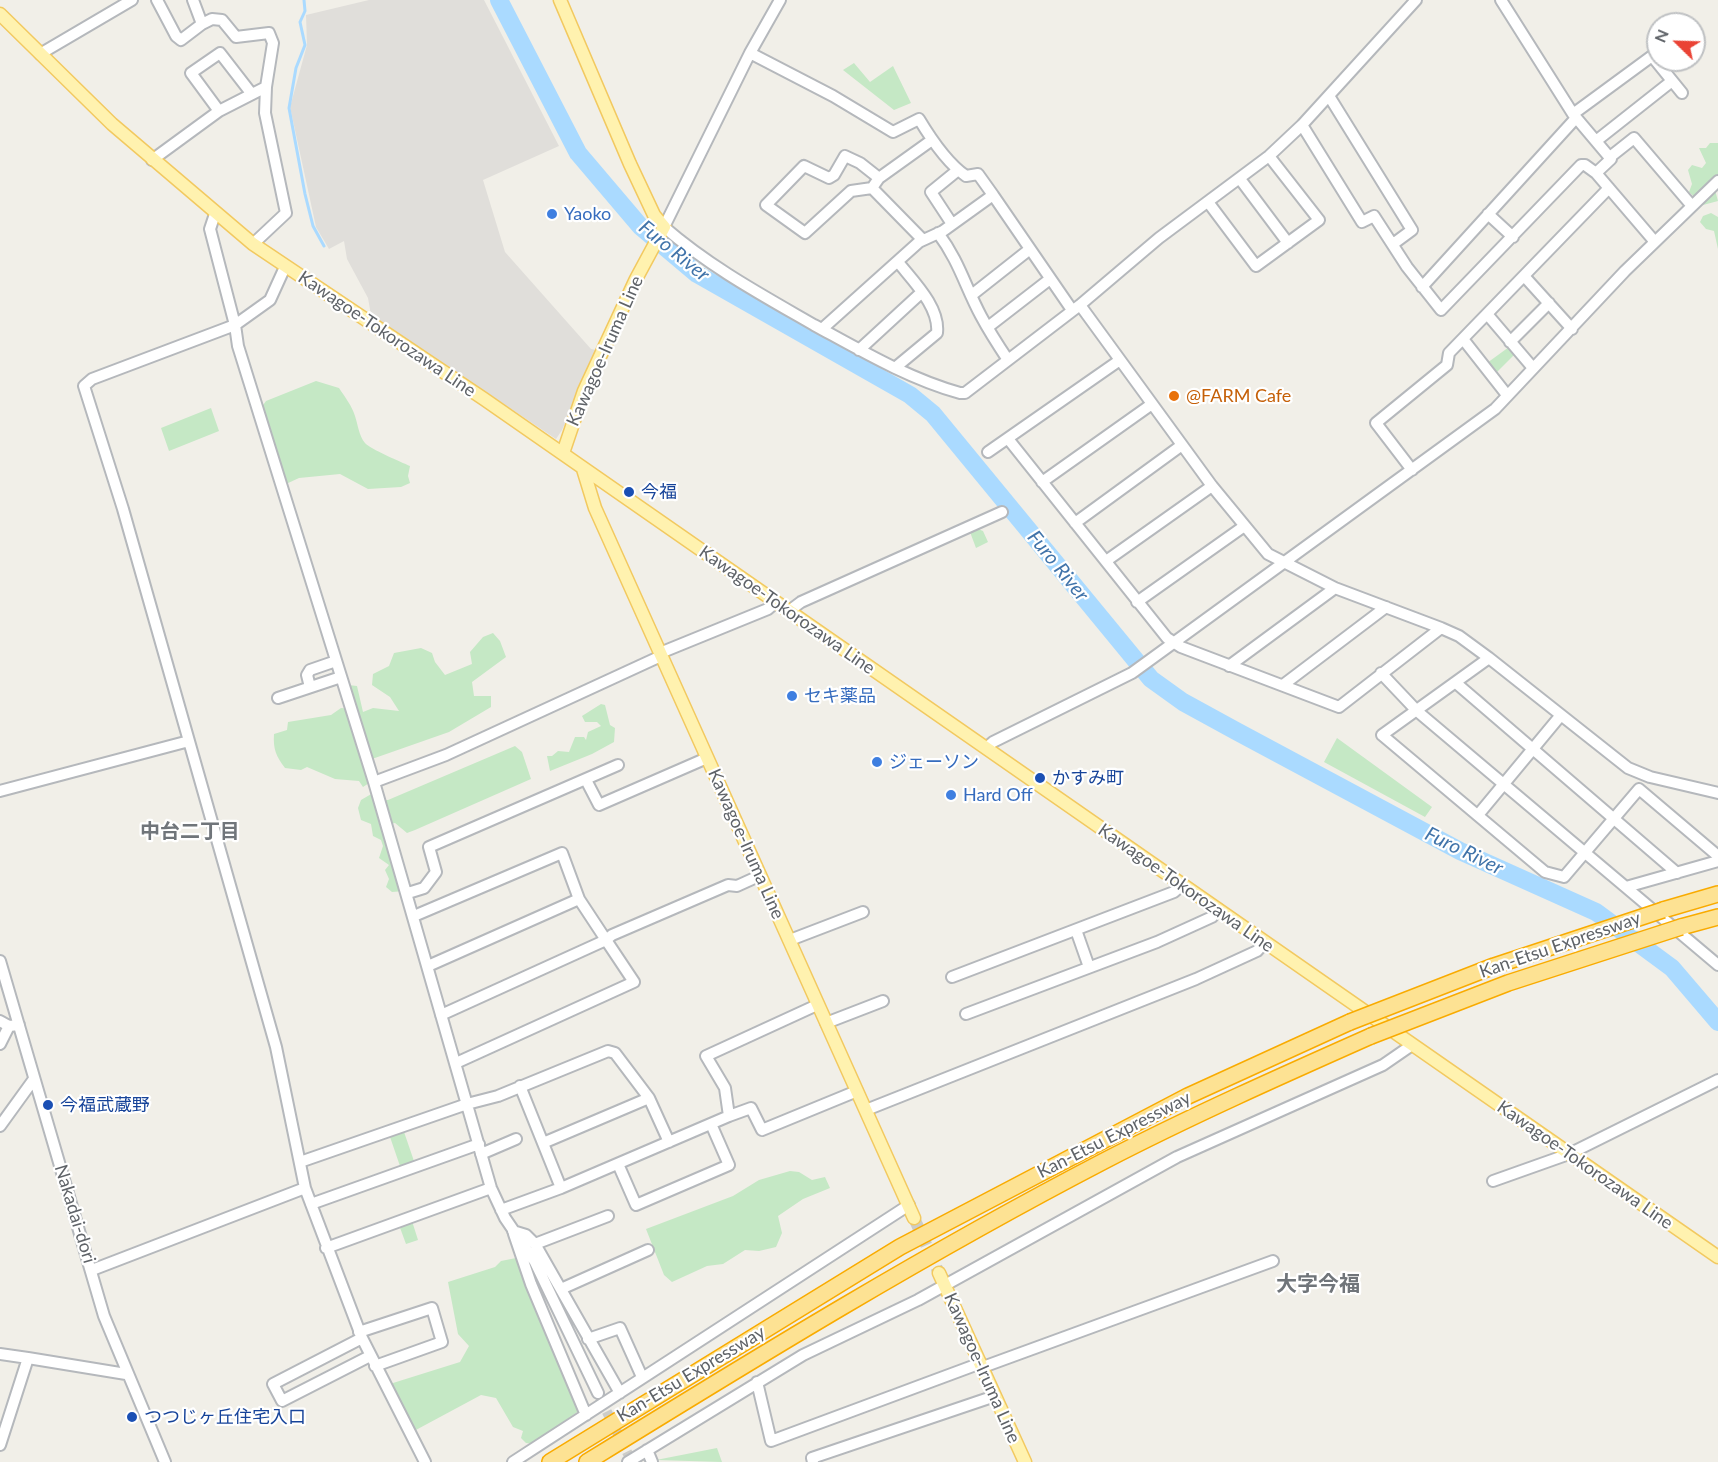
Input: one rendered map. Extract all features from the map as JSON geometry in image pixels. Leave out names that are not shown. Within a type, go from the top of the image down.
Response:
[{"type":"highway","name":"Kan-Etsu Expressway","points":[[550,1462],[900,1247],[1179,1101],[1350,1022],[1494,966],[1718,894]]},
{"type":"highway","name":"Kan-Etsu Expressway","points":[[587,1462],[770,1348],[1020,1206],[1106,1160],[1371,1036],[1508,983],[1718,917]]},
{"type":"main road","points":[[560,0],[630,164],[663,229]]},
{"type":"main road","name":"Kawagoe-Tokorozawa Line","points":[[0,14],[152,160],[253,244],[562,453],[1718,1257]]},
{"type":"main road","name":"Kawagoe-Iruma Line","points":[[562,453],[584,391],[663,229]]},
{"type":"main road","name":"Kawagoe-Iruma Line","points":[[583,469],[595,508],[914,1218]]},
{"type":"main road","name":"Kawagoe-Iruma Line","points":[[942,1279],[1025,1462]]},
{"type":"street","points":[[40,54],[132,0]]},
{"type":"street","points":[[157,0],[176,36],[181,40],[212,19],[222,20],[236,37],[269,33],[273,43],[266,87],[265,113],[286,213],[253,244]]},
{"type":"street","points":[[193,0],[202,24]]},
{"type":"street","points":[[780,0],[750,53],[663,229],[723,273],[859,350],[953,391],[965,393],[1076,308],[1159,238],[1269,156],[1302,125],[1416,0]]},
{"type":"street","points":[[1501,0],[1574,116],[1610,157]]},
{"type":"street","points":[[219,111],[191,73],[220,53],[251,93]]},
{"type":"street","points":[[750,53],[833,96],[893,132],[920,119],[932,140],[958,170],[966,176],[978,174],[1050,279],[1120,360],[1212,486],[1268,554],[1335,588],[1459,636],[1628,768],[1650,777],[1718,793]]},
{"type":"street","points":[[1422,287],[1574,116],[1652,56],[1682,93]]},
{"type":"street","points":[[1596,141],[1672,81]]},
{"type":"street","points":[[152,160],[219,111],[266,87]]},
{"type":"street","points":[[1329,96],[1412,230],[1393,244]]},
{"type":"street","points":[[1302,125],[1362,222],[1374,216],[1422,287],[1443,310],[1581,165],[1586,165],[1596,173],[1655,242]]},
{"type":"street","points":[[1596,173],[1610,157],[1634,138],[1692,206]]},
{"type":"street","points":[[879,178],[860,163],[845,156],[834,175],[829,178],[804,166],[766,205],[805,232],[851,191],[872,188],[879,178],[932,140]]},
{"type":"street","points":[[1208,202],[1256,266],[1319,220],[1269,156]]},
{"type":"street","points":[[952,224],[931,192],[958,170]]},
{"type":"street","points":[[1240,178],[1287,243]]},
{"type":"street","points":[[986,748],[993,742],[1134,671],[1282,561],[1496,409],[1655,242],[1718,181]]},
{"type":"street","points":[[872,188],[923,240]]},
{"type":"street","points":[[1412,470],[1376,423],[1447,365],[1449,353],[1608,188]]},
{"type":"street","points":[[822,329],[923,240],[952,224],[993,195]]},
{"type":"street","points":[[215,214],[210,229],[235,325],[238,346],[408,893],[491,1188],[501,1210],[535,1262],[598,1393]]},
{"type":"street","points":[[1488,214],[1513,237]]},
{"type":"street","points":[[938,232],[949,248],[988,327],[1008,360]]},
{"type":"street","points":[[972,294],[1030,249]]},
{"type":"street","points":[[896,367],[937,333],[938,324],[922,292],[898,262]]},
{"type":"street","points":[[285,267],[270,300],[235,325],[92,379],[84,386],[123,509],[276,1047],[305,1188],[360,1335],[425,1462]]},
{"type":"street","points":[[1524,276],[1572,329]]},
{"type":"street","points":[[988,327],[1050,279]]},
{"type":"street","points":[[859,350],[922,292]]},
{"type":"street","points":[[1510,342],[1549,303]]},
{"type":"street","points":[[1487,314],[1533,368]]},
{"type":"street","points":[[1463,339],[1507,395]]},
{"type":"street","points":[[988,452],[1009,440],[1120,360]]},
{"type":"street","points":[[1042,482],[1152,404]]},
{"type":"street","points":[[1009,440],[1137,602],[1173,643],[1339,707],[1441,628]]},
{"type":"street","points":[[1075,523],[1182,445]]},
{"type":"street","points":[[1106,561],[1212,486]]},
{"type":"street","points":[[789,611],[801,602],[1002,512]]},
{"type":"street","points":[[1137,602],[1244,527]]},
{"type":"street","points":[[1229,666],[1335,588]]},
{"type":"street","points":[[374,782],[446,755],[660,654],[768,609],[776,602]]},
{"type":"street","points":[[1283,685],[1386,607]]},
{"type":"street","points":[[1489,658],[1382,735],[1545,872],[1564,877],[1650,777]]},
{"type":"street","points":[[310,687],[307,675],[310,670],[336,661]]},
{"type":"street","points":[[1380,673],[1417,711],[1626,887],[1715,958]]},
{"type":"street","points":[[278,698],[341,677]]},
{"type":"street","points":[[1456,683],[1677,873]]},
{"type":"street","points":[[1478,815],[1561,716]]},
{"type":"street","points":[[0,791],[189,741]]},
{"type":"street","points":[[586,780],[599,805],[707,758]]},
{"type":"street","points":[[408,893],[424,888],[436,872],[429,847],[618,765]]},
{"type":"street","points":[[1639,789],[1718,856]]},
{"type":"street","points":[[414,916],[562,853],[579,899],[634,982],[456,1063]]},
{"type":"street","points":[[1626,887],[1718,861]]},
{"type":"street","points":[[441,1015],[606,940],[612,935],[728,885],[737,886],[759,876]]},
{"type":"street","points":[[952,977],[1174,892],[1182,885]]},
{"type":"street","points":[[428,966],[579,899]]},
{"type":"street","points":[[966,1014],[1157,942],[1212,917],[1218,909]]},
{"type":"street","points":[[789,940],[863,912]]},
{"type":"street","points":[[1076,930],[1089,967]]},
{"type":"street","points":[[866,1110],[1196,979],[1257,951],[1265,942]]},
{"type":"street","name":"Nakadai-dori","points":[[0,961],[9,1024],[34,1079],[104,1316],[126,1374],[165,1462]]},
{"type":"street","points":[[826,1023],[883,1001]]},
{"type":"street","points":[[729,1116],[725,1089],[706,1056],[818,1005]]},
{"type":"street","points":[[0,1044],[9,1024]]},
{"type":"street","points":[[628,1462],[803,1355],[942,1279],[1177,1157],[1383,1065],[1412,1045]]},
{"type":"street","points":[[300,1162],[467,1104],[498,1096],[608,1051],[615,1053],[649,1098],[669,1142]]},
{"type":"street","points":[[0,1126],[34,1079]]},
{"type":"street","points":[[1493,1181],[1569,1154],[1718,1080]]},
{"type":"street","points":[[520,1086],[561,1188]]},
{"type":"street","points":[[501,1210],[561,1188],[751,1108],[762,1130],[857,1091]]},
{"type":"street","points":[[543,1143],[649,1098]]},
{"type":"street","points":[[618,1164],[636,1205],[729,1165],[711,1124]]},
{"type":"street","points":[[311,1204],[516,1139]]},
{"type":"street","points":[[92,1270],[305,1188]]},
{"type":"street","points":[[326,1248],[491,1188]]},
{"type":"street","points":[[513,1462],[909,1205]]},
{"type":"street","points":[[535,1244],[608,1216]]},
{"type":"street","points":[[513,1230],[526,1235],[535,1244],[620,1393]]},
{"type":"street","points":[[513,1230],[515,1242],[531,1284],[586,1415]]},
{"type":"street","points":[[561,1289],[648,1250]]},
{"type":"street","points":[[757,1382],[771,1441],[1273,1261]]},
{"type":"street","points":[[432,1308],[442,1341],[373,1361],[282,1401],[273,1384],[360,1335],[432,1308]]},
{"type":"street","points":[[588,1339],[620,1328],[642,1377]]},
{"type":"street","points":[[0,1354],[126,1374]]},
{"type":"street","points":[[0,1445],[28,1358]]},
{"type":"street","points":[[813,1462],[812,1458],[994,1396]]},
{"type":"street","points":[[647,1450],[652,1462]]},
{"type":"shaded area","points":[[369,0],[484,0],[559,146],[483,180],[505,252],[591,349],[597,350],[556,439],[371,315],[368,298],[347,259],[344,241],[329,249],[316,227],[290,107],[307,45],[306,15]]},
{"type":"green space","points":[[854,63],[870,82],[893,66],[911,103],[894,110],[843,70]]},
{"type":"green space","points":[[1710,143],[1718,143],[1718,185],[1715,190],[1718,201],[1703,205],[1689,192],[1692,184],[1688,170],[1692,165],[1702,168],[1706,163],[1699,148],[1706,148]]},
{"type":"green space","points":[[1711,213],[1718,217],[1718,249],[1714,231],[1706,229],[1700,222],[1703,216]]},
{"type":"green space","points":[[1509,347],[1516,353],[1494,375],[1487,363]]},
{"type":"green space","points":[[316,381],[339,388],[352,409],[365,443],[410,466],[408,476],[410,483],[401,487],[368,489],[340,474],[299,478],[286,484],[261,408],[266,401]]},
{"type":"green space","points":[[211,408],[219,431],[169,451],[161,428]]},
{"type":"green space","points":[[978,529],[983,531],[988,542],[976,548],[970,532]]},
{"type":"green space","points":[[493,633],[500,641],[506,657],[472,682],[474,696],[491,696],[491,707],[449,732],[372,759],[372,781],[363,787],[359,781],[335,779],[307,767],[301,770],[285,768],[279,760],[274,734],[287,730],[288,722],[331,715],[341,708],[353,709],[348,685],[357,686],[363,712],[373,708],[399,711],[390,697],[372,685],[373,674],[389,666],[394,653],[421,648],[432,653],[435,662],[445,675],[472,664],[470,652],[483,637]]},
{"type":"green space","points":[[601,704],[605,705],[610,725],[615,728],[614,742],[592,754],[550,771],[547,756],[552,756],[558,751],[569,752],[575,737],[584,737],[586,740],[588,732],[601,726],[597,722],[585,722],[582,716]]},
{"type":"green space","points":[[1337,738],[1432,807],[1425,817],[1324,762]]},
{"type":"green space","points":[[515,746],[522,752],[531,779],[407,833],[395,823],[390,824],[404,891],[392,892],[386,887],[389,879],[385,870],[389,865],[379,858],[383,846],[381,840],[373,836],[371,824],[361,820],[358,808],[361,800],[373,793],[382,800],[388,800]]},
{"type":"green space","points":[[403,1129],[415,1164],[401,1169],[389,1134]]},
{"type":"green space","points":[[790,1171],[799,1172],[812,1180],[825,1177],[830,1188],[803,1199],[778,1216],[782,1233],[776,1247],[759,1251],[745,1250],[723,1264],[707,1266],[672,1282],[664,1275],[646,1229],[733,1196],[759,1180]]},
{"type":"green space","points":[[412,1221],[418,1240],[406,1244],[399,1225]]},
{"type":"green space","points":[[516,1258],[580,1410],[533,1444],[526,1443],[521,1438],[523,1431],[513,1427],[496,1398],[481,1395],[414,1431],[392,1389],[393,1383],[460,1362],[469,1346],[458,1334],[448,1282],[495,1267],[501,1261]]},
{"type":"green space","points":[[717,1448],[722,1462],[656,1460]]},
{"type":"waterway","points":[[304,0],[305,11],[300,22],[305,45],[296,68],[289,108],[313,226],[324,246]]},
{"type":"waterway","name":"Furo River","points":[[499,0],[578,153],[640,226],[697,274],[910,395],[933,414],[1151,679],[1183,702],[1460,851],[1596,912],[1672,968],[1718,1022]]},
{"type":"tunnel","points":[[914,1218],[939,1273]]},
{"type":"tunnel","points":[[600,1398],[632,1462]]},
{"type":"place","name":"Yaoko","points":[[552,214]]},
{"type":"place","name":"@FARM Cafe","points":[[1174,396]]},
{"type":"place","name":"今福","points":[[629,492]]},
{"type":"place","name":"セキ薬品","points":[[792,696]]},
{"type":"place","name":"ジェーソン","points":[[877,762]]},
{"type":"place","name":"かすみ町","points":[[1040,778]]},
{"type":"place","name":"Hard Off","points":[[951,795]]},
{"type":"place","name":"今福武蔵野","points":[[48,1105]]},
{"type":"place","name":"つつじヶ丘住宅入口","points":[[132,1417]]},
{"type":"district","name":"中台二丁目","points":[[190,832]]},
{"type":"district","name":"大字今福","points":[[1318,1284]]}]
